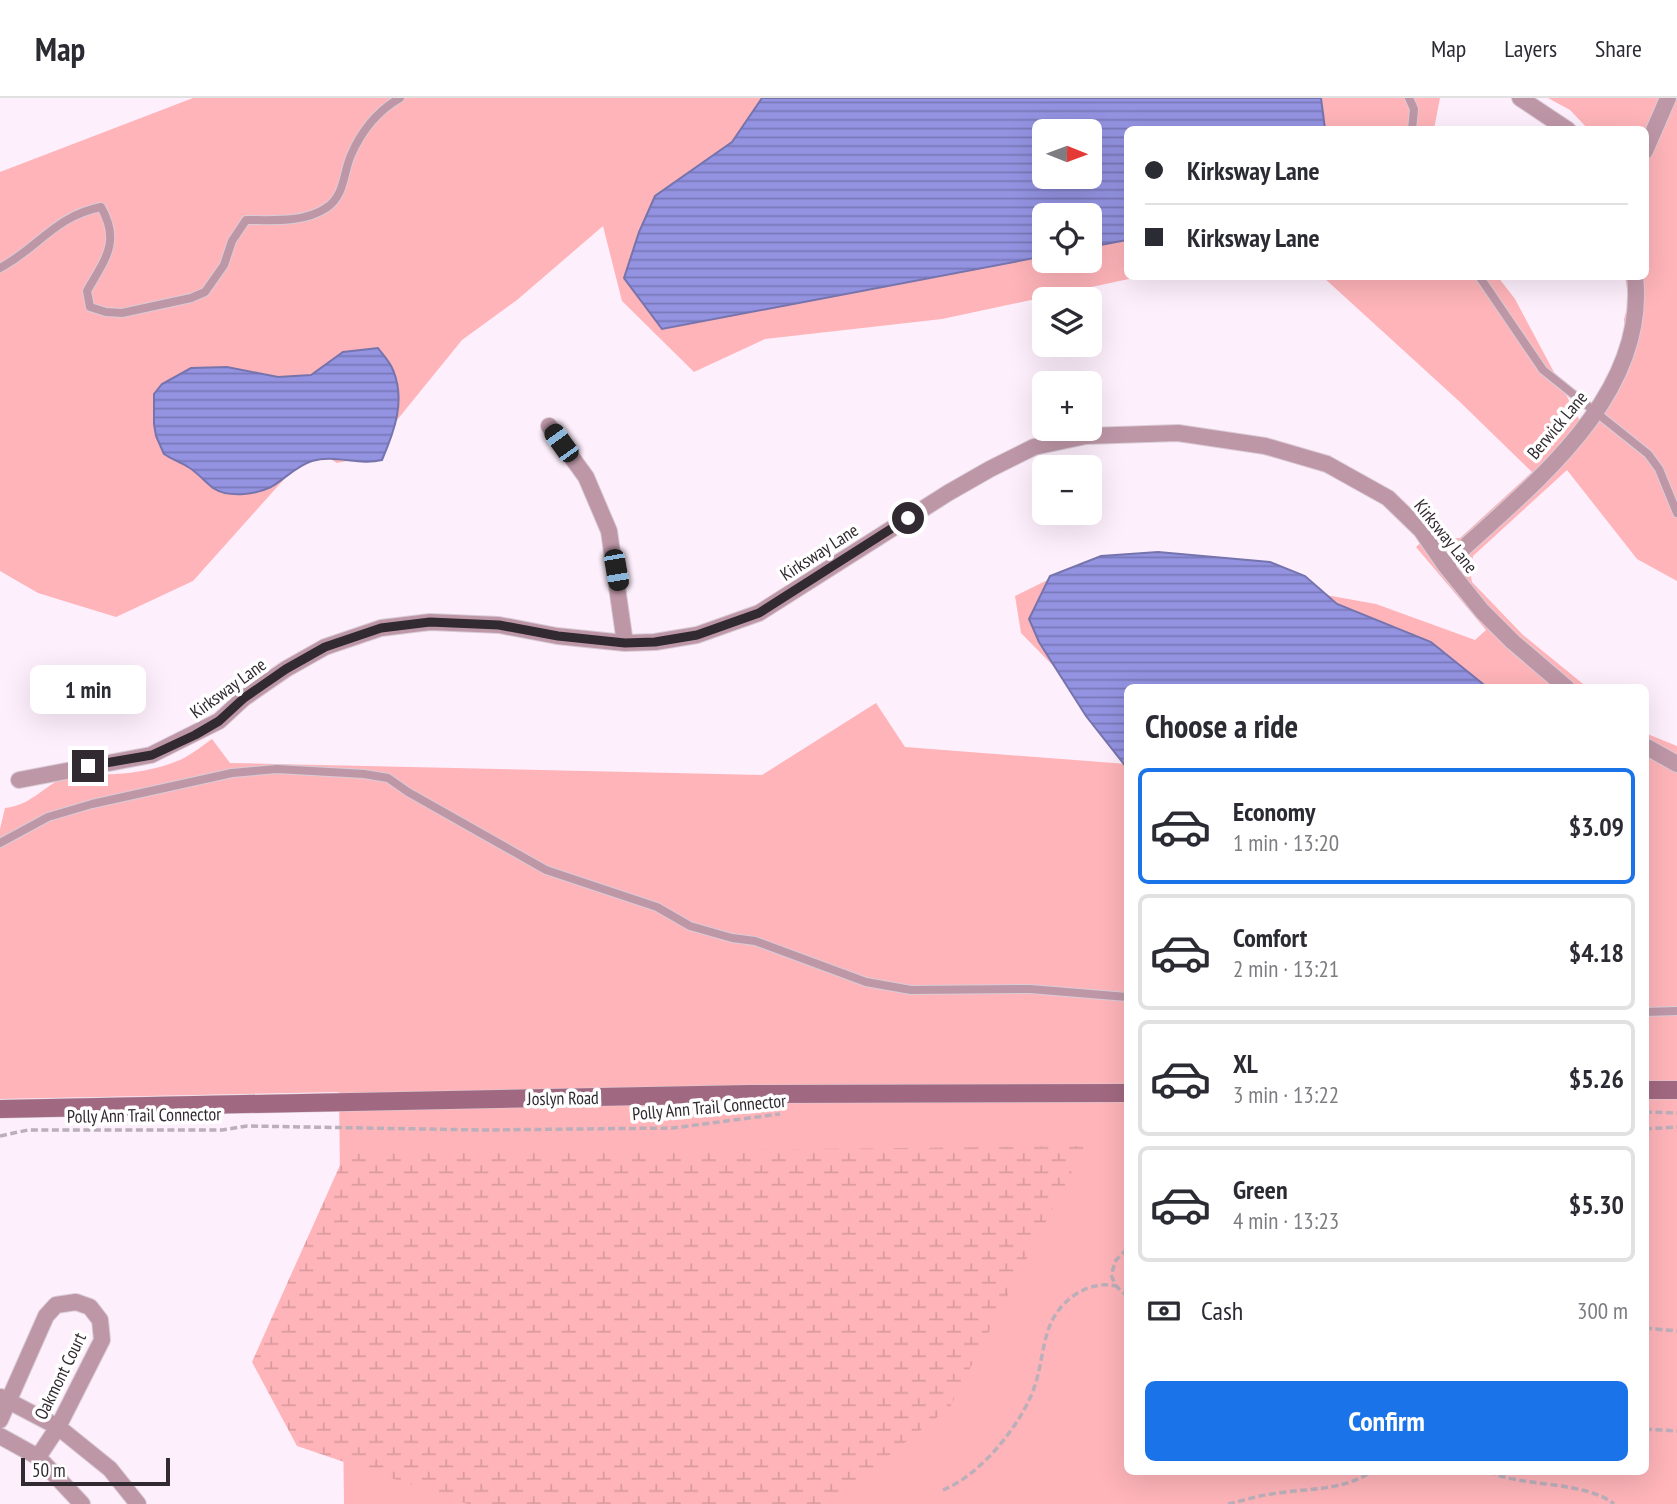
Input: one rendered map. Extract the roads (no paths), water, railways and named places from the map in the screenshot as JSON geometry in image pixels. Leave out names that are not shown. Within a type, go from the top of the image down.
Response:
[{"type":"street","points":[[1520,98],[1562,126]]},
{"type":"street","points":[[1649,142],[1668,98]]},
{"type":"street","name":"Berwick Lane","points":[[1445,565],[1552,464],[1595,413],[1629,351],[1637,298],[1635,280]]},
{"type":"street","points":[[549,426],[586,477],[609,531],[625,643]]},
{"type":"street","name":"Kirksway Lane","points":[[19,780],[152,755],[219,721],[244,698],[325,647],[381,628],[430,622],[499,625],[558,636],[625,643],[655,642],[697,635],[759,613],[990,469],[1034,447],[1086,436],[1178,433],[1265,446],[1327,464],[1388,498],[1421,530],[1482,611],[1562,684]]},
{"type":"street","points":[[1649,748],[1677,764]]},
{"type":"street","points":[[1649,1090],[1677,1090]]},
{"type":"street","name":"Joslyn Road","points":[[0,1109],[749,1094],[1124,1093]]},
{"type":"street","name":"Oakmont Court","points":[[0,1420],[4,1398],[46,1316],[56,1305],[76,1302],[90,1307],[100,1320],[102,1340],[58,1427],[38,1457]]},
{"type":"street","points":[[4,1398],[58,1427],[110,1469],[138,1504]]},
{"type":"street","points":[[0,1436],[38,1457],[82,1504]]},
{"type":"lane","points":[[0,268],[46,232],[80,211],[101,207],[111,224],[111,237],[106,258],[87,290],[90,307],[122,313],[191,298],[205,292],[224,265],[232,241],[246,220],[297,219],[326,208],[342,190],[351,155],[372,118],[400,98]]},
{"type":"lane","points":[[1409,98],[1414,109],[1412,126]]},
{"type":"lane","points":[[1482,280],[1543,370],[1648,454],[1659,469],[1677,513]]},
{"type":"lane","points":[[0,843],[48,817],[92,804],[232,774],[277,769],[364,774],[388,778],[546,870],[657,907],[690,926],[732,939],[755,941],[866,982],[911,990],[1030,989],[1124,997]]},
{"type":"lane","points":[[1649,1012],[1677,1011]]}]
